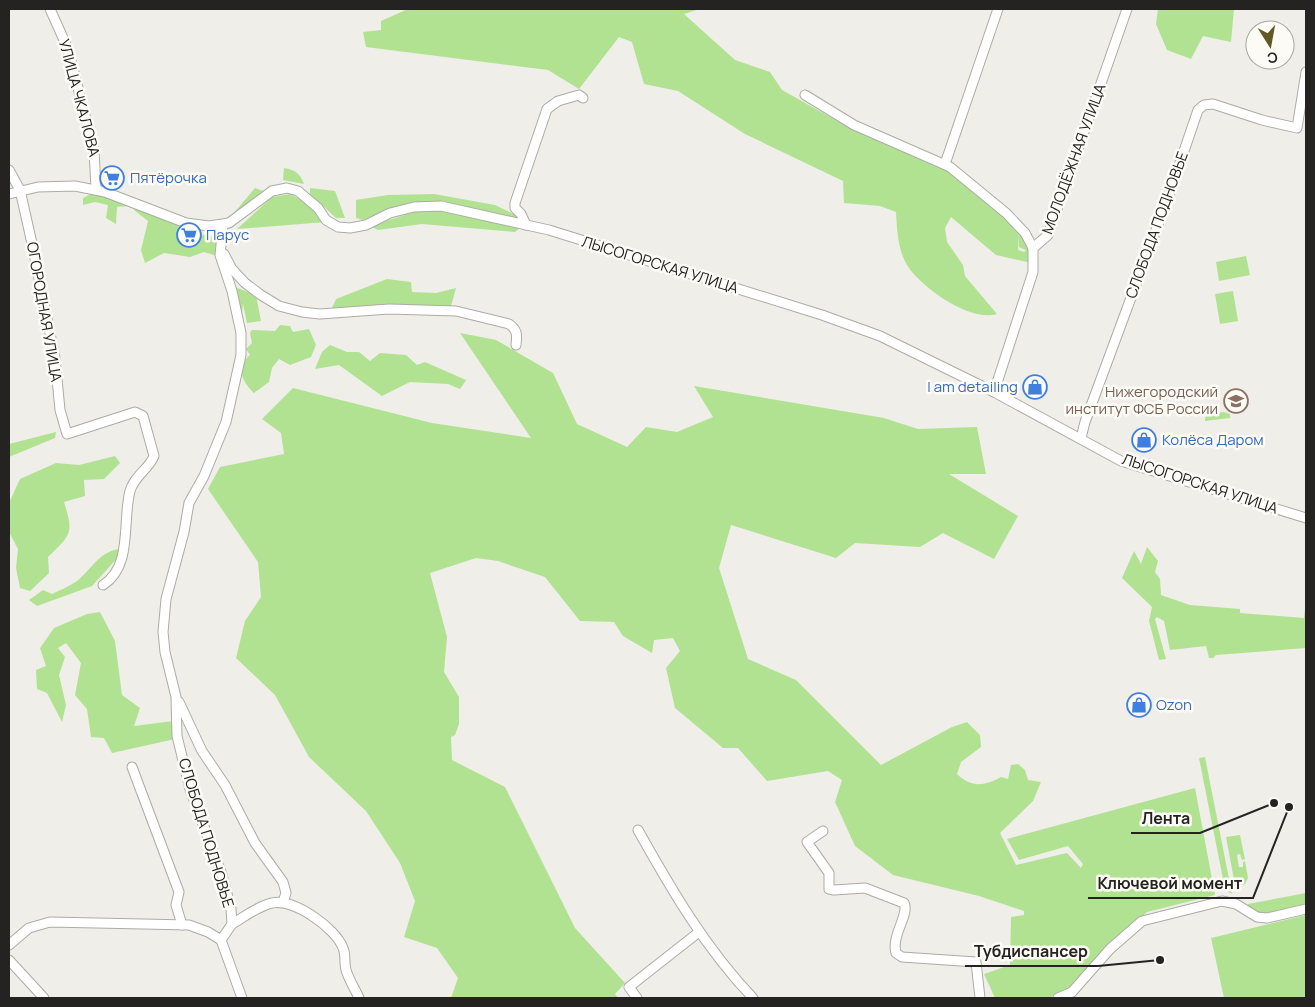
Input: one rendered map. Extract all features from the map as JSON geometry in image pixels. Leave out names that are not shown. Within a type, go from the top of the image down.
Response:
[{"type":"street","name":"УЛИЦА ЧКАЛОВА","points":[[50,9],[68,49],[94,150],[96,189]]},
{"type":"street","points":[[945,164],[998,9]]},
{"type":"street","name":"МОЛОДЁЖНАЯ УЛИЦА","points":[[994,392],[1033,272],[1033,248],[1048,235],[1127,9]]},
{"type":"street","name":"СЛОБОДА ПОДНОВЬЕ","points":[[1081,438],[1084,422],[1169,196],[1198,110],[1204,105],[1213,104],[1262,120],[1297,128],[1306,72]]},
{"type":"street","points":[[526,225],[521,214],[515,208],[515,203],[547,109],[558,101],[579,95],[583,98]]},
{"type":"street","points":[[805,95],[854,125],[945,164],[1019,226],[1033,248]]},
{"type":"street","name":"ОГОРОДНАЯ УЛИЦА","points":[[9,170],[20,190],[55,358],[60,410],[67,434],[134,412],[143,416],[154,456],[131,488],[126,509],[122,558],[110,578],[102,585]]},
{"type":"street","points":[[9,194],[20,190],[59,185],[96,189],[186,222],[223,225],[221,256],[245,283],[279,306],[320,314],[389,309],[456,311],[509,324],[515,328],[517,335],[516,345]]},
{"type":"street","name":"ЛЫСОГОРСКАЯ УЛИЦА","points":[[223,225],[241,216],[272,191],[287,188],[298,191],[318,208],[326,220],[338,227],[350,228],[366,225],[390,213],[414,207],[441,206],[549,230],[822,315],[880,336],[994,392],[1121,461],[1306,518]]},
{"type":"street","name":"СЛОБОДА ПОДНОВЬЕ","points":[[221,256],[232,291],[243,344],[226,422],[204,476],[190,503],[166,599],[162,632],[164,652],[176,697],[177,736],[182,757],[190,789],[222,875],[231,908],[232,924],[221,940]]},
{"type":"street","points":[[176,697],[202,751],[225,785],[255,843],[283,882],[286,892],[284,902]]},
{"type":"street","points":[[132,767],[179,892],[176,905],[182,925]]},
{"type":"street","points":[[638,830],[666,881],[699,932],[753,998]]},
{"type":"street","points":[[824,831],[808,842],[830,873],[829,888],[834,890],[865,888],[904,903],[905,913],[894,940],[896,953],[902,957],[976,962],[980,998]]},
{"type":"street","points":[[1058,998],[1072,992],[1087,973],[1132,928],[1148,919],[1222,901],[1236,904],[1257,917],[1267,918],[1306,909]]},
{"type":"street","points":[[232,924],[264,905],[284,902],[319,920],[336,935],[344,948],[347,972],[359,998]]},
{"type":"street","points":[[9,945],[29,928],[50,922],[189,925],[208,932],[221,940],[242,998]]},
{"type":"street","points":[[638,998],[629,987],[699,932]]},
{"type":"street","points":[[9,960],[44,998]]},
{"type":"green space","points":[[408,9],[700,9],[684,14],[735,60],[770,72],[782,90],[855,131],[944,167],[1002,215],[1026,240],[1031,251],[1032,263],[996,255],[951,217],[945,228],[947,242],[963,265],[965,276],[997,314],[974,313],[961,308],[936,294],[909,268],[900,248],[896,212],[880,206],[844,203],[843,181],[745,134],[678,91],[644,84],[632,42],[619,37],[579,89],[548,70],[366,47],[363,32],[381,30],[381,21]],"holes":[[[1019,234],[1019,247],[1027,249],[1024,252],[1018,250]]]},
{"type":"green space","points":[[1158,9],[1234,9],[1231,42],[1203,36],[1191,59],[1167,50],[1156,24]]},
{"type":"green space","points":[[284,168],[297,173],[304,184],[283,180]]},
{"type":"green space","points":[[255,188],[266,192],[242,212],[233,214]]},
{"type":"green space","points":[[310,188],[335,191],[345,218],[336,218],[310,194]]},
{"type":"green space","points":[[95,192],[128,202],[129,206],[117,207],[116,224],[106,218],[108,205],[95,202],[83,205],[83,198]]},
{"type":"green space","points":[[290,194],[303,201],[326,222],[237,229],[272,197]]},
{"type":"green space","points":[[434,194],[495,205],[520,217],[517,220],[428,203],[391,210],[363,220],[356,218],[356,200],[388,195]]},
{"type":"green space","points":[[134,206],[177,221],[182,241],[192,243],[207,232],[217,242],[217,256],[204,252],[190,257],[164,253],[145,263],[141,250],[148,221],[134,210]]},
{"type":"green space","points":[[440,210],[521,227],[515,232],[422,224],[378,230],[370,226],[414,212]]},
{"type":"green space","points":[[1246,256],[1250,275],[1219,281],[1216,262]]},
{"type":"green space","points":[[387,279],[411,282],[412,292],[436,293],[456,288],[451,306],[331,310],[336,299]]},
{"type":"green space","points":[[232,286],[256,295],[261,321],[247,323],[243,304],[242,312],[239,310],[236,301],[238,295],[234,293]]},
{"type":"green space","points":[[1233,291],[1238,321],[1220,324],[1215,294]]},
{"type":"green space","points":[[280,325],[290,326],[293,332],[309,329],[316,345],[311,357],[290,365],[279,359],[272,368],[269,382],[254,393],[246,384],[242,374],[243,364],[250,355],[246,349],[252,343],[250,333],[252,330],[275,331]]},
{"type":"green space","points":[[460,333],[496,340],[553,373],[577,424],[627,447],[646,427],[677,432],[713,417],[694,386],[884,418],[918,429],[977,427],[986,474],[949,474],[1018,516],[994,559],[943,533],[920,547],[855,543],[836,558],[731,525],[719,568],[748,659],[796,680],[881,765],[952,727],[967,722],[980,735],[981,747],[961,762],[957,774],[962,779],[968,782],[984,784],[1001,777],[1008,779],[1011,765],[1018,764],[1025,770],[1028,780],[1041,782],[1033,801],[1000,833],[1016,865],[1067,853],[1081,868],[1083,864],[1068,846],[1019,860],[1007,839],[1195,788],[1215,895],[1147,912],[1068,990],[1048,998],[995,998],[984,974],[1010,965],[1011,917],[1024,915],[1024,911],[979,896],[893,875],[855,846],[835,802],[842,780],[828,771],[767,781],[738,748],[723,748],[675,708],[666,668],[680,651],[673,638],[654,640],[652,653],[623,636],[614,622],[580,621],[545,577],[498,561],[476,558],[430,573],[447,637],[444,672],[459,697],[459,724],[455,735],[451,737],[452,760],[505,787],[575,928],[625,983],[615,994],[618,998],[451,998],[458,978],[437,948],[404,937],[415,901],[400,863],[366,811],[309,757],[275,695],[236,658],[245,621],[261,597],[258,562],[208,489],[220,467],[284,454],[281,433],[262,419],[293,388],[432,423],[531,438]]},
{"type":"green space","points":[[330,345],[347,352],[359,352],[370,361],[380,353],[406,355],[417,365],[425,362],[466,380],[460,389],[448,384],[410,382],[382,396],[339,365],[315,369],[322,352]]},
{"type":"green space","points":[[1224,412],[1230,414],[1230,418],[1205,421],[1209,414]]},
{"type":"green space","points":[[56,432],[55,438],[9,457],[9,444]]},
{"type":"green space","points":[[115,456],[120,463],[104,479],[84,480],[85,496],[64,502],[69,521],[68,533],[62,543],[48,557],[49,573],[30,591],[20,588],[16,568],[18,549],[9,532],[9,503],[20,479],[56,463],[79,465]]},
{"type":"green space","points":[[1147,547],[1158,561],[1155,572],[1160,579],[1161,595],[1190,605],[1240,609],[1240,613],[1304,618],[1306,597],[1306,648],[1216,655],[1213,658],[1209,658],[1206,646],[1170,650],[1164,621],[1157,617],[1155,619],[1166,659],[1159,660],[1149,621],[1152,607],[1122,578],[1134,551],[1141,564]]},
{"type":"green space","points":[[118,549],[120,555],[92,586],[37,606],[29,600],[43,590],[52,594],[71,585],[105,554]]},
{"type":"green space","points":[[100,612],[115,641],[122,695],[140,708],[134,726],[173,721],[175,739],[112,753],[104,738],[91,737],[87,709],[75,695],[81,663],[66,643],[58,648],[65,657],[59,675],[66,705],[62,722],[47,693],[37,689],[36,670],[46,666],[40,648],[54,628],[87,614]]},
{"type":"green space","points":[[1205,757],[1232,894],[1225,889],[1199,758]]},
{"type":"green space","points":[[1240,835],[1245,859],[1242,860],[1240,854],[1237,855],[1239,867],[1243,867],[1243,862],[1245,861],[1248,878],[1245,884],[1241,885],[1234,880],[1226,837]]},
{"type":"green space","points":[[1306,893],[1306,905],[1284,911],[1262,913],[1248,908],[1248,904]]},
{"type":"green space","points":[[1306,915],[1306,998],[1224,998],[1211,938]]},
{"type":"place","name":"Пятёрочка","points":[[112,178]]},
{"type":"place","name":"Парус","points":[[189,235]]},
{"type":"place","name":"I am detailing","points":[[1035,387]]},
{"type":"place","name":"Нижегородский институт ФСБ России","points":[[1236,401]]},
{"type":"place","name":"Колёса Даром","points":[[1144,440]]},
{"type":"place","name":"Ozon","points":[[1139,705]]},
{"type":"place","name":"Лента","points":[[1274,803]]},
{"type":"place","name":"Ключевой момент","points":[[1289,807]]},
{"type":"place","name":"Тубдиспансер","points":[[1160,960]]}]
